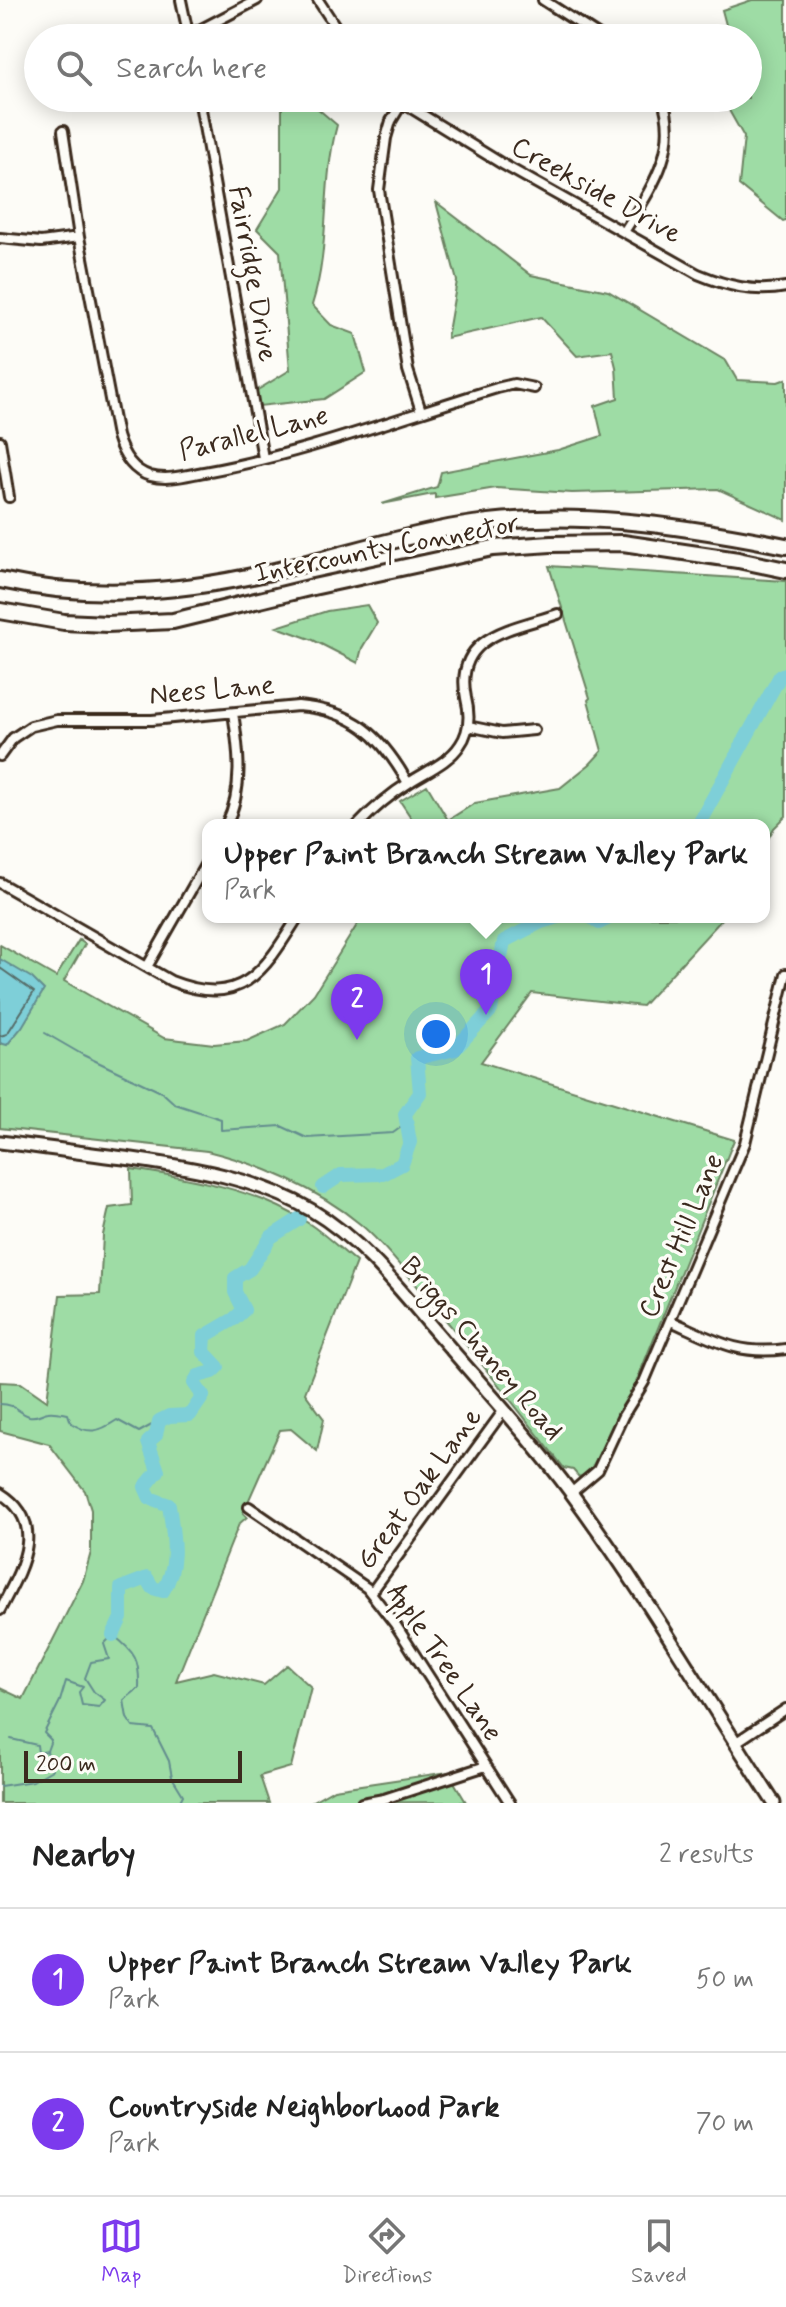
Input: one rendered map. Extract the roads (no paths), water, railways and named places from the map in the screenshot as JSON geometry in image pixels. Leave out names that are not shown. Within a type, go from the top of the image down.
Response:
[{"type":"highway","name":"Intercounty Connector","points":[[0,580],[87,592],[189,588],[249,577],[426,532],[474,524],[539,519],[672,525],[786,546]]},
{"type":"highway","name":"Intercounty Connector","points":[[0,611],[64,622],[173,621],[493,548],[551,544],[623,543],[786,570]]},
{"type":"main road","name":"Briggs Chaney Road","points":[[0,1142],[181,1165],[221,1174],[309,1209],[334,1226],[381,1268],[571,1493],[774,1803]]},
{"type":"street","points":[[181,0],[186,24]]},
{"type":"street","points":[[212,24],[257,0]]},
{"type":"street","points":[[318,0],[334,24]]},
{"type":"street","points":[[548,3],[562,0]]},
{"type":"street","points":[[548,3],[580,24]]},
{"type":"street","name":"Fairridge Drive","points":[[201,112],[263,458]]},
{"type":"street","points":[[394,112],[386,138],[379,190],[408,370],[421,411]]},
{"type":"street","name":"Creekside Drive","points":[[418,112],[504,165],[719,283],[754,290],[786,287]]},
{"type":"street","points":[[624,232],[655,181],[665,157],[669,134],[665,112]]},
{"type":"street","name":"Parallel Lane","points":[[63,131],[79,237],[117,436],[128,461],[149,476],[170,478],[229,467],[514,384],[534,388]]},
{"type":"street","points":[[0,238],[41,242],[79,237]]},
{"type":"street","points":[[0,441],[9,497]]},
{"type":"street","points":[[364,819],[382,800],[459,748],[468,726],[464,670],[474,650],[495,635],[558,614]]},
{"type":"street","name":"Nees Lane","points":[[0,756],[13,738],[31,726],[57,720],[152,720],[298,706],[340,714],[363,726],[391,752],[408,783]]},
{"type":"street","points":[[228,819],[240,772],[233,713]]},
{"type":"street","points":[[468,726],[502,733],[534,730]]},
{"type":"street","points":[[147,967],[202,871]]},
{"type":"street","points":[[0,883],[171,981],[192,989],[213,991],[233,988],[251,979],[269,963],[294,923]]},
{"type":"street","name":"Crest Hill Lane","points":[[571,1493],[598,1470],[623,1416],[644,1382],[745,1143],[786,974]]},
{"type":"street","points":[[671,1321],[739,1350],[786,1349]]},
{"type":"street","name":"Great Oak Lane","points":[[371,1593],[504,1410]]},
{"type":"street","points":[[0,1493],[17,1508],[24,1520],[28,1540],[27,1554],[0,1610]]},
{"type":"street","name":"Apple Tree Lane","points":[[249,1507],[367,1588],[395,1624],[510,1803]]},
{"type":"street","points":[[735,1743],[786,1709]]},
{"type":"street","points":[[362,1803],[384,1799],[486,1766]]},
{"type":"water","points":[[0,959],[32,978],[44,990],[7,1045],[0,1043]]},
{"type":"waterway","points":[[701,819],[780,676],[786,674]]},
{"type":"waterway","points":[[323,1187],[341,1175],[383,1174],[402,1164],[410,1142],[405,1114],[420,1093],[417,1058],[455,1049],[491,1010],[504,941],[539,923]]},
{"type":"waterway","points":[[45,1033],[163,1093],[175,1104],[221,1119],[221,1130],[281,1126],[307,1138],[393,1133],[407,1123]]},
{"type":"waterway","points":[[113,1635],[121,1618],[121,1588],[147,1578],[153,1588],[163,1591],[172,1570],[174,1549],[169,1505],[150,1498],[145,1487],[158,1471],[148,1442],[156,1435],[159,1421],[169,1416],[190,1415],[203,1396],[194,1383],[198,1376],[213,1372],[218,1367],[204,1352],[205,1336],[244,1310],[235,1292],[235,1278],[250,1269],[271,1237],[299,1219]]},
{"type":"waterway","points":[[0,1404],[10,1405],[32,1416],[50,1412],[68,1414],[71,1423],[89,1430],[105,1427],[117,1420],[139,1432],[159,1421]]},
{"type":"waterway","points":[[0,1786],[33,1781],[52,1770],[47,1751],[51,1740],[44,1733],[66,1681],[83,1687],[79,1692],[82,1705],[99,1707],[105,1700],[94,1692],[85,1678],[91,1662],[109,1659],[104,1644],[113,1635],[131,1652],[137,1663],[139,1688],[124,1700],[127,1718],[133,1727],[153,1729],[169,1761],[172,1777],[183,1795],[179,1803]]},
{"type":"waterway","points":[[11,1739],[37,1745],[38,1753],[47,1751]]},
{"type":"place","name":"Upper Paint Branch Stream Valley Park","points":[[486,1015]]},
{"type":"place","name":"Countryside Neighborhood Park","points":[[357,1040]]}]
